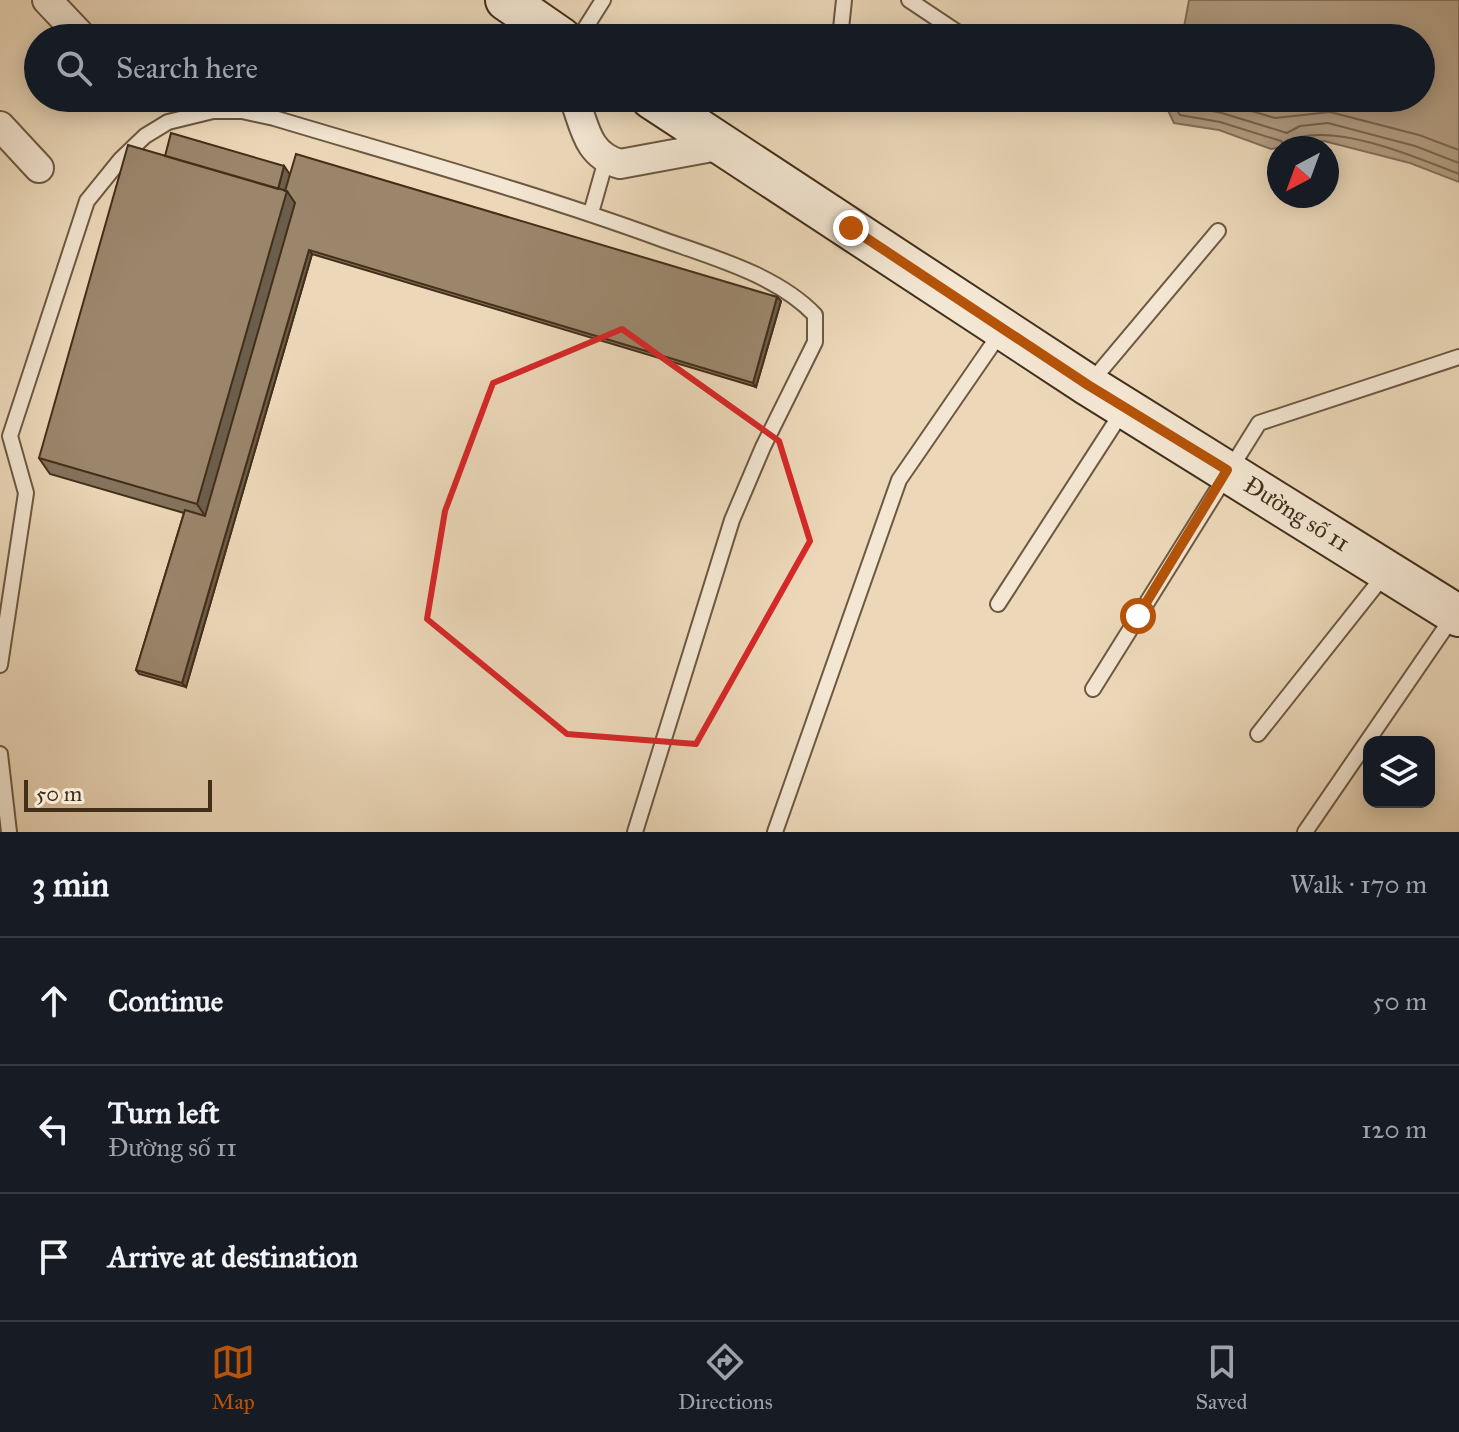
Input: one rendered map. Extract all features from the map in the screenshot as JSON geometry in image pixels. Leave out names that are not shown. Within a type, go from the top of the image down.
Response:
[{"type":"street","points":[[47,0],[70,24]]},
{"type":"street","points":[[506,0],[543,24]]},
{"type":"street","points":[[579,112],[593,151],[606,160],[620,164],[723,145]]},
{"type":"street","name":"Đường số 11","points":[[672,112],[1088,385],[1457,615]]},
{"type":"street","points":[[0,126],[39,168]]},
{"type":"lane","points":[[575,24],[603,0]]},
{"type":"lane","points":[[841,24],[844,0]]},
{"type":"lane","points":[[909,0],[945,24]]},
{"type":"lane","points":[[0,665],[26,493],[5,438],[87,201],[121,159],[145,136],[168,122],[209,112]]},
{"type":"lane","points":[[245,112],[591,213],[764,280],[800,299],[815,315],[815,342],[793,392],[763,447],[732,520],[635,832]]},
{"type":"lane","points":[[591,213],[606,160]]},
{"type":"lane","points":[[1088,385],[1218,231]]},
{"type":"lane","points":[[775,832],[899,480],[1004,329]]},
{"type":"lane","points":[[1093,689],[1259,423],[1459,357]]},
{"type":"lane","points":[[998,604],[1124,408]]},
{"type":"lane","points":[[1258,734],[1387,571]]},
{"type":"lane","points":[[1305,832],[1457,615]]},
{"type":"lane","points":[[0,754],[9,832]]},
{"type":"highlighted area","points":[[622,329],[779,441],[810,541],[696,744],[567,734],[427,619],[445,511],[493,383]]},
{"type":"water","points":[[1189,0],[1459,0],[1459,182],[1410,163],[1339,145],[1339,136],[1267,136],[1267,148],[1219,130],[1174,123],[1169,112],[1435,112],[1435,24],[1185,24]]},
{"type":"building","points":[[171,133],[284,166],[278,189],[165,156]]},
{"type":"building","points":[[128,145],[287,191],[197,504],[39,458]]},
{"type":"building","points":[[296,154],[777,297],[753,383],[309,250],[182,683],[136,670],[185,510],[205,516],[295,203],[285,191]]},
{"type":"route","points":[[851,228],[1088,385],[1227,470],[1138,616]]}]
